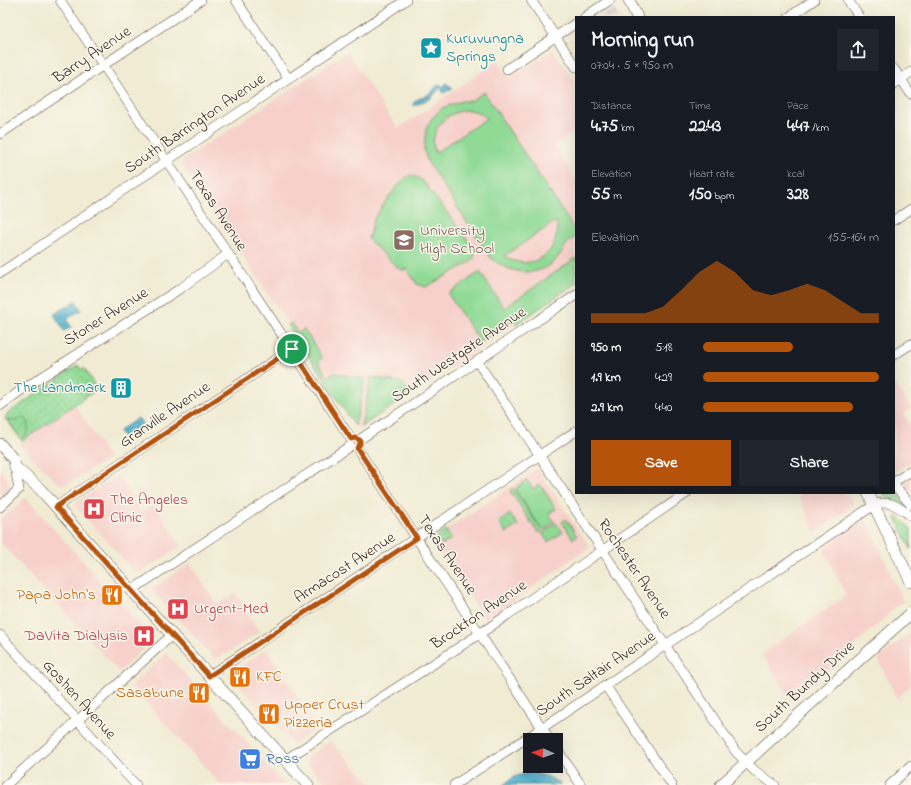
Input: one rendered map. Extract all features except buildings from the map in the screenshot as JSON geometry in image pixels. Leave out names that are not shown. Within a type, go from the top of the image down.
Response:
[{"type":"main road","points":[[629,0],[637,16]]},
{"type":"main road","points":[[0,444],[14,460],[15,467],[40,489],[308,785]]},
{"type":"main road","points":[[868,494],[911,582]]},
{"type":"main road","name":"South Bundy Drive","points":[[721,785],[911,613]]},
{"type":"street","name":"Texas Avenue","points":[[60,0],[481,633],[545,733]]},
{"type":"street","name":"Barry Avenue","points":[[0,134],[201,0]]},
{"type":"street","points":[[236,0],[288,78]]},
{"type":"street","name":"South Barrington Avenue","points":[[0,273],[406,0]]},
{"type":"street","points":[[531,0],[575,65]]},
{"type":"street","points":[[586,16],[610,0]]},
{"type":"street","points":[[790,16],[814,0]]},
{"type":"street","points":[[848,0],[858,16]]},
{"type":"street","points":[[507,69],[575,24]]},
{"type":"street","points":[[895,72],[898,82],[911,94]]},
{"type":"street","points":[[898,82],[911,72]]},
{"type":"street","points":[[895,219],[911,209]]},
{"type":"street","name":"Stoner Avenue","points":[[0,406],[26,386],[181,288],[228,254]]},
{"type":"street","name":"South Westgate Avenue","points":[[132,590],[575,296]]},
{"type":"street","points":[[895,354],[911,344]]},
{"type":"street","name":"Granville Avenue","points":[[56,507],[292,349]]},
{"type":"street","name":"Rochester Avenue","points":[[478,361],[736,752],[745,763],[776,785]]},
{"type":"street","name":"Armacost Avenue","points":[[209,676],[575,432]]},
{"type":"street","points":[[0,507],[19,489],[15,467]]},
{"type":"street","points":[[895,481],[911,471]]},
{"type":"street","points":[[895,486],[911,505]]},
{"type":"street","name":"Brockton Avenue","points":[[285,760],[481,633],[686,494]]},
{"type":"street","points":[[874,506],[882,502],[891,503],[911,516]]},
{"type":"street","name":"South Saltair Avenue","points":[[454,785],[542,728],[874,506]]},
{"type":"street","name":"Goshen Avenue","points":[[0,635],[136,785]]},
{"type":"street","points":[[6,785],[172,635]]},
{"type":"street","points":[[605,685],[672,785]]},
{"type":"street","points":[[563,758],[581,785]]},
{"type":"street","points":[[890,785],[911,766]]},
{"type":"shaded area","points":[[614,8],[618,16],[602,16]]},
{"type":"shaded area","name":"University High School","points":[[553,50],[575,83],[575,131],[554,145],[575,178],[575,285],[358,429],[180,162],[347,52],[398,129],[498,60],[510,78]]},
{"type":"shaded area","points":[[895,384],[911,408],[903,413],[911,426],[911,462],[895,471]]},
{"type":"shaded area","points":[[75,405],[109,458],[66,485],[59,484],[19,444]]},
{"type":"shaded area","points":[[537,469],[590,547],[485,620],[431,540]]},
{"type":"shaded area","points":[[0,470],[9,480],[10,486],[0,495]]},
{"type":"shaded area","points":[[118,475],[141,513],[154,504],[181,546],[140,573],[136,573],[76,507],[77,501]]},
{"type":"shaded area","points":[[911,479],[911,494],[902,485]]},
{"type":"shaded area","points":[[797,494],[848,494],[854,506],[816,532]]},
{"type":"shaded area","points":[[26,498],[151,637],[151,641],[119,672],[0,542],[0,520]]},
{"type":"shaded area","points":[[864,520],[868,523],[903,601],[793,702],[762,654],[846,595],[823,549],[855,524]]},
{"type":"shaded area","points":[[190,563],[217,605],[235,593],[259,632],[216,660],[152,591],[152,589]]},
{"type":"shaded area","points":[[908,634],[911,634],[911,685],[897,698],[878,659]]},
{"type":"shaded area","points":[[266,649],[318,728],[293,744],[230,676],[230,673]]},
{"type":"shaded area","points":[[166,653],[285,785],[221,785],[131,686]]},
{"type":"shaded area","points":[[330,741],[373,785],[328,785],[308,764],[307,760],[308,756]]},
{"type":"green space","points":[[484,92],[575,230],[575,238],[567,244],[551,264],[543,269],[534,272],[515,271],[497,263],[490,257],[427,161],[424,150],[426,129],[432,118],[442,108],[462,101],[471,101]],"holes":[[[467,110],[475,111],[487,118],[435,153],[433,145],[434,137],[440,124],[452,114]],[[556,221],[557,232],[549,251],[534,261],[524,263],[514,261],[504,256]]]},
{"type":"green space","points":[[412,175],[422,180],[474,248],[475,253],[474,258],[469,263],[426,287],[417,284],[407,269],[402,270],[397,267],[368,239],[375,217],[382,206],[397,187]]},
{"type":"green space","points":[[575,259],[575,284],[515,325],[512,321],[480,342],[448,294],[480,272],[504,308]]},
{"type":"green space","points":[[292,323],[298,333],[304,329],[322,358],[318,361],[326,375],[323,377],[288,325]]},
{"type":"green space","points":[[78,365],[81,370],[84,368],[97,389],[22,441],[8,421],[5,420],[7,414]]},
{"type":"green space","points":[[334,373],[365,379],[355,426],[324,379]]},
{"type":"green space","points":[[371,377],[403,383],[410,394],[361,427]]},
{"type":"green space","points":[[22,417],[28,425],[28,430],[26,435],[21,439],[8,420],[16,421]]},
{"type":"green space","points":[[527,480],[533,489],[540,484],[556,509],[549,513],[554,522],[545,529],[541,528],[516,491],[517,487]]},
{"type":"green space","points":[[513,488],[542,531],[538,533],[510,491]]},
{"type":"green space","points":[[895,492],[911,510],[911,514],[893,500],[886,498],[884,494],[895,494]]},
{"type":"green space","points":[[510,514],[518,525],[506,533],[499,522]]},
{"type":"green space","points":[[898,516],[911,529],[911,549],[896,518]]},
{"type":"green space","points":[[566,519],[577,536],[573,539],[562,522]]},
{"type":"green space","points":[[556,523],[563,532],[548,542],[542,533]]},
{"type":"green space","points":[[446,530],[451,539],[442,545],[436,537]]},
{"type":"water","name":"Kuruvungna Springs","points":[[446,83],[453,88],[443,93],[442,89],[440,88],[431,98],[413,105],[417,100],[428,95],[438,85],[440,84],[443,87]]},
{"type":"water","points":[[76,301],[81,310],[67,319],[71,327],[64,331],[54,314]]},
{"type":"water","points":[[138,418],[143,424],[123,437],[119,431]]},
{"type":"water","points":[[526,773],[536,774],[553,779],[561,785],[503,785],[514,777]]},
{"type":"place","name":"Kuruvungna Springs","points":[[431,48]]},
{"type":"place","name":"University High School","points":[[404,240]]},
{"type":"place","name":"The Landmark","points":[[121,388]]},
{"type":"place","name":"The Angeles Clinic","points":[[94,509]]},
{"type":"place","name":"Papa John's","points":[[112,595]]},
{"type":"place","name":"Urgent-Med","points":[[178,609]]},
{"type":"place","name":"DaVita Dialysis","points":[[144,636]]},
{"type":"place","name":"KFC","points":[[240,677]]},
{"type":"place","name":"Sasabune","points":[[199,693]]},
{"type":"place","name":"Upper Crust Pizzeria","points":[[269,714]]},
{"type":"place","name":"Ross","points":[[250,759]]},
{"type":"route","points":[[292,349],[351,439],[355,438],[360,440],[360,446],[357,448],[417,538],[209,676],[104,558],[56,507],[245,379],[292,349]]}]
